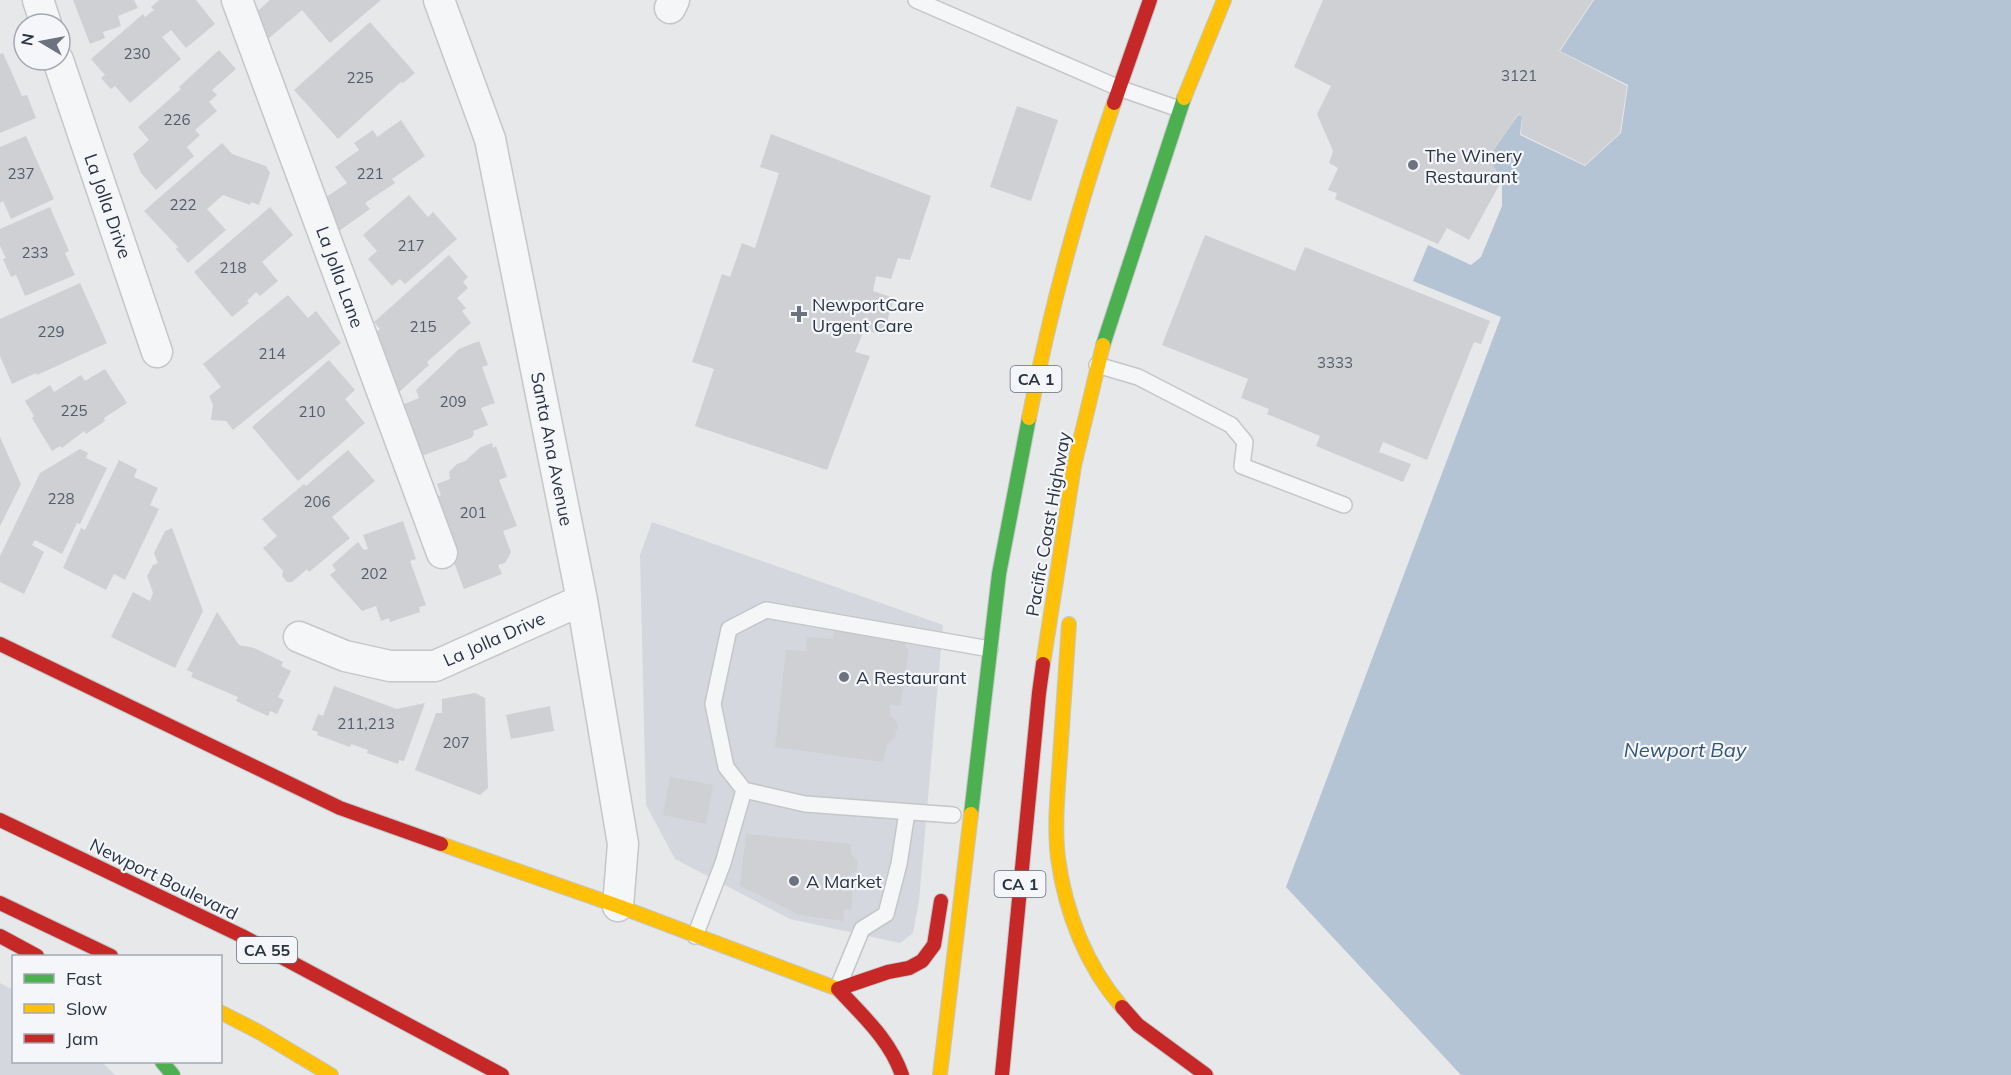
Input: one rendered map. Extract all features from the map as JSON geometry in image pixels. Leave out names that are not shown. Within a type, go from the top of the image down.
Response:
[{"type":"main road","name":"Pacific Coast Highway","points":[[940,1075],[999,574],[1035,387],[1064,270],[1098,149],[1150,0]]},
{"type":"main road","name":"Pacific Coast Highway","points":[[1002,1075],[1039,693],[1074,466],[1097,365],[1179,109],[1224,0]]},
{"type":"main road","points":[[1061,545],[1069,625],[1057,801],[1058,857],[1072,918],[1082,946],[1114,998],[1138,1025],[1206,1075]]},
{"type":"main road","points":[[0,644],[340,808],[618,906],[837,989],[880,1035],[894,1054],[902,1075]]},
{"type":"main road","points":[[953,820],[977,771]]},
{"type":"main road","name":"Newport Boulevard","points":[[0,820],[242,936],[502,1075]]},
{"type":"main road","points":[[837,989],[888,972],[909,969],[922,960],[934,945],[943,891]]},
{"type":"main road","points":[[0,903],[107,955]]},
{"type":"main road","points":[[0,936],[33,955]]},
{"type":"main road","points":[[222,1013],[331,1075]]},
{"type":"main road","points":[[163,1063],[173,1075]]},
{"type":"street","name":"La Jolla Lane","points":[[237,0],[442,553]]},
{"type":"street","name":"Santa Ana Avenue","points":[[439,0],[490,139],[582,600],[623,844],[618,906]]},
{"type":"street","name":"La Jolla Drive","points":[[62,72],[157,352]]},
{"type":"street","name":"La Jolla Drive","points":[[299,637],[345,656],[390,666],[435,666],[582,600]]},
{"type":"lane","points":[[916,0],[1119,88],[1179,109]]},
{"type":"lane","points":[[1097,365],[1138,377],[1231,424],[1245,442],[1242,466],[1344,504]]},
{"type":"lane","points":[[953,820],[907,812],[805,804],[744,790],[726,767],[713,704],[729,629],[766,610],[990,649]]},
{"type":"lane","points":[[695,936],[719,874],[744,790]]},
{"type":"lane","points":[[837,989],[862,929],[886,914],[899,864],[907,812]]},
{"type":"shaded area","points":[[652,522],[943,625],[919,901],[913,933],[900,943],[790,919],[675,859],[646,805],[640,555]]},
{"type":"shaded area","points":[[0,983],[12,989],[12,1063],[103,1063],[115,1075],[0,1075]]},
{"type":"water","name":"Newport Bay","points":[[1594,0],[2011,0],[2011,1075],[1461,1075],[1286,887],[1501,317],[1413,281],[1428,245],[1471,265],[1481,257],[1502,206],[1502,180],[1488,158],[1518,115],[1522,116],[1520,135],[1585,166],[1621,133],[1628,85],[1560,51]]},
{"type":"building","points":[[73,0],[134,0],[138,8],[118,16],[121,26],[103,32],[105,38],[90,44]]},
{"type":"building","points":[[159,0],[196,0],[215,24],[186,48],[171,30],[162,37],[181,59],[130,103],[115,86],[111,89],[101,78],[105,75],[91,59],[143,14],[145,17],[154,10],[151,7]]},
{"type":"building","points":[[270,0],[381,0],[330,43],[302,10],[261,45],[251,17]]},
{"type":"building","points":[[1323,0],[1593,0],[1559,51],[1627,86],[1620,133],[1585,165],[1521,134],[1522,116],[1518,114],[1488,158],[1502,180],[1469,240],[1447,228],[1438,244],[1335,199],[1337,193],[1328,190],[1338,168],[1329,163],[1333,151],[1317,114],[1331,86],[1294,67]]},
{"type":"building","points":[[370,22],[415,73],[403,83],[401,82],[338,139],[294,90]]},
{"type":"building","points":[[219,50],[236,69],[212,90],[217,95],[209,102],[217,111],[195,130],[200,135],[187,147],[194,156],[156,190],[141,173],[133,154],[149,140],[138,127],[181,89],[179,87]]},
{"type":"building","points":[[3,53],[22,96],[27,95],[36,118],[0,133],[0,54]]},
{"type":"building","points":[[1017,106],[1058,120],[1031,201],[990,187]]},
{"type":"building","points":[[401,120],[425,156],[392,179],[395,183],[365,203],[370,209],[339,231],[319,202],[347,183],[335,167],[359,150],[354,143],[373,130],[377,137]]},
{"type":"building","name":"NewportCare Urgent Care","points":[[771,134],[931,196],[910,260],[898,258],[891,279],[876,276],[873,291],[894,298],[883,335],[864,330],[855,352],[870,356],[827,470],[695,426],[714,369],[692,362],[722,274],[730,277],[742,243],[755,248],[779,173],[760,167]]},
{"type":"building","points":[[26,136],[54,199],[11,219],[3,201],[0,203],[0,147]]},
{"type":"building","points":[[222,143],[232,154],[266,166],[270,173],[259,205],[251,202],[250,205],[223,195],[207,209],[226,230],[188,263],[176,249],[178,247],[144,211]]},
{"type":"building","points":[[409,195],[428,217],[433,212],[457,239],[405,284],[400,279],[392,286],[368,259],[377,251],[363,235]]},
{"type":"building","points":[[50,207],[69,251],[65,253],[75,275],[25,296],[16,275],[11,277],[3,259],[6,258],[0,246],[0,229]]},
{"type":"building","points":[[270,207],[293,235],[262,262],[278,281],[260,296],[256,292],[247,301],[249,303],[232,317],[194,272]]},
{"type":"building","points":[[1205,235],[1295,271],[1305,247],[1490,321],[1481,344],[1474,342],[1427,460],[1383,442],[1379,452],[1411,464],[1403,482],[1316,446],[1320,436],[1267,414],[1269,409],[1241,398],[1248,379],[1162,345]]},
{"type":"building","points":[[449,255],[468,277],[463,282],[468,288],[457,298],[466,308],[462,311],[471,323],[427,362],[429,365],[398,393],[370,338],[380,329],[374,322]]},
{"type":"building","points":[[80,283],[107,343],[12,384],[0,356],[0,319]]},
{"type":"building","points":[[288,295],[308,318],[316,311],[341,343],[233,430],[226,421],[211,420],[213,405],[209,396],[221,387],[203,364]]},
{"type":"building","points":[[479,341],[488,365],[482,367],[495,403],[481,408],[488,425],[473,431],[471,438],[416,458],[402,405],[419,398],[416,390],[459,349]]},
{"type":"building","points":[[329,360],[355,390],[345,399],[365,423],[298,481],[252,427]]},
{"type":"building","points":[[105,369],[127,403],[104,418],[105,421],[86,434],[84,431],[62,448],[60,446],[52,451],[32,418],[34,416],[25,401],[50,385],[54,392],[81,375],[85,381]]},
{"type":"building","points":[[0,437],[21,484],[0,526]]},
{"type":"building","points":[[492,443],[493,448],[496,446],[507,477],[499,480],[517,526],[503,531],[511,552],[505,563],[498,565],[502,574],[464,589],[430,499],[441,495],[437,484],[450,479],[449,472],[457,464],[465,461],[481,447]]},
{"type":"building","points":[[80,449],[88,453],[86,458],[107,468],[80,524],[77,523],[62,554],[35,540],[32,545],[44,552],[24,594],[0,582],[0,556],[40,473]]},
{"type":"building","points":[[348,450],[375,481],[332,517],[350,538],[309,572],[307,569],[292,582],[287,582],[282,576],[283,571],[263,548],[277,536],[262,519]]},
{"type":"building","points":[[119,460],[137,469],[134,477],[158,488],[150,505],[159,509],[125,580],[114,574],[106,590],[63,568],[81,528],[85,530]]},
{"type":"building","points":[[403,521],[416,559],[410,561],[426,605],[419,607],[420,612],[390,622],[389,618],[381,621],[376,606],[362,611],[330,575],[336,570],[332,565],[358,542],[364,550],[368,549],[363,535]]},
{"type":"building","points":[[172,528],[203,611],[175,668],[111,637],[133,592],[150,601],[153,593],[147,576],[153,565],[158,563],[154,553],[165,531]]},
{"type":"building","points":[[217,612],[239,645],[254,648],[283,662],[281,666],[291,671],[278,697],[284,700],[277,714],[270,711],[268,716],[236,701],[238,697],[191,677],[193,673],[187,670]]},
{"type":"building","name":"A Restaurant","points":[[834,631],[901,641],[909,649],[900,706],[890,704],[890,715],[897,722],[898,730],[896,729],[895,738],[887,745],[883,762],[775,747],[786,650],[806,651],[807,637],[833,639]]},
{"type":"building","points":[[334,686],[397,709],[425,703],[404,761],[399,760],[398,764],[367,753],[368,750],[351,744],[350,747],[317,735],[318,732],[312,730],[318,714],[323,716]]},
{"type":"building","points":[[475,693],[485,698],[488,788],[480,795],[415,770],[436,713],[442,713],[442,699]]},
{"type":"building","points":[[550,706],[554,731],[511,739],[506,715]]},
{"type":"building","points":[[670,777],[713,785],[706,824],[663,815]]},
{"type":"building","name":"A Market","points":[[746,834],[851,844],[851,854],[857,859],[857,870],[848,876],[847,887],[853,888],[851,910],[844,909],[843,921],[800,915],[740,886]]},
{"type":"traffic: fast","points":[[1103,345],[1184,98]]},
{"type":"traffic: fast","points":[[971,814],[999,574],[1029,418]]},
{"type":"traffic: fast","points":[[163,1063],[173,1075]]},
{"type":"traffic: slow","points":[[1184,98],[1224,0]]},
{"type":"traffic: slow","points":[[1029,418],[1066,259],[1088,181],[1114,103]]},
{"type":"traffic: slow","points":[[1043,664],[1074,466],[1103,345]]},
{"type":"traffic: slow","points":[[1069,624],[1057,807],[1058,858],[1066,898],[1079,937],[1098,974],[1122,1007]]},
{"type":"traffic: slow","points":[[940,1075],[971,814]]},
{"type":"traffic: slow","points":[[441,844],[618,906],[838,989]]},
{"type":"traffic: slow","points":[[222,1013],[331,1075]]},
{"type":"traffic: jam","points":[[1114,103],[1150,0]]},
{"type":"traffic: jam","points":[[0,644],[340,808],[441,844]]},
{"type":"traffic: jam","points":[[1002,1075],[1043,664]]},
{"type":"traffic: jam","points":[[0,820],[242,936],[502,1075]]},
{"type":"traffic: jam","points":[[902,1075],[897,1062],[883,1040],[838,989],[888,972],[909,968],[922,961],[934,945],[941,901]]},
{"type":"traffic: jam","points":[[0,903],[109,955]]},
{"type":"traffic: jam","points":[[0,936],[35,955]]},
{"type":"traffic: jam","points":[[1122,1007],[1138,1025],[1206,1075]]},
{"type":"place","name":"The Winery Restaurant","points":[[1413,165]]},
{"type":"place","name":"NewportCare Urgent Care","points":[[799,314]]},
{"type":"place","name":"A Restaurant","points":[[844,677]]},
{"type":"place","name":"A Market","points":[[794,881]]}]
